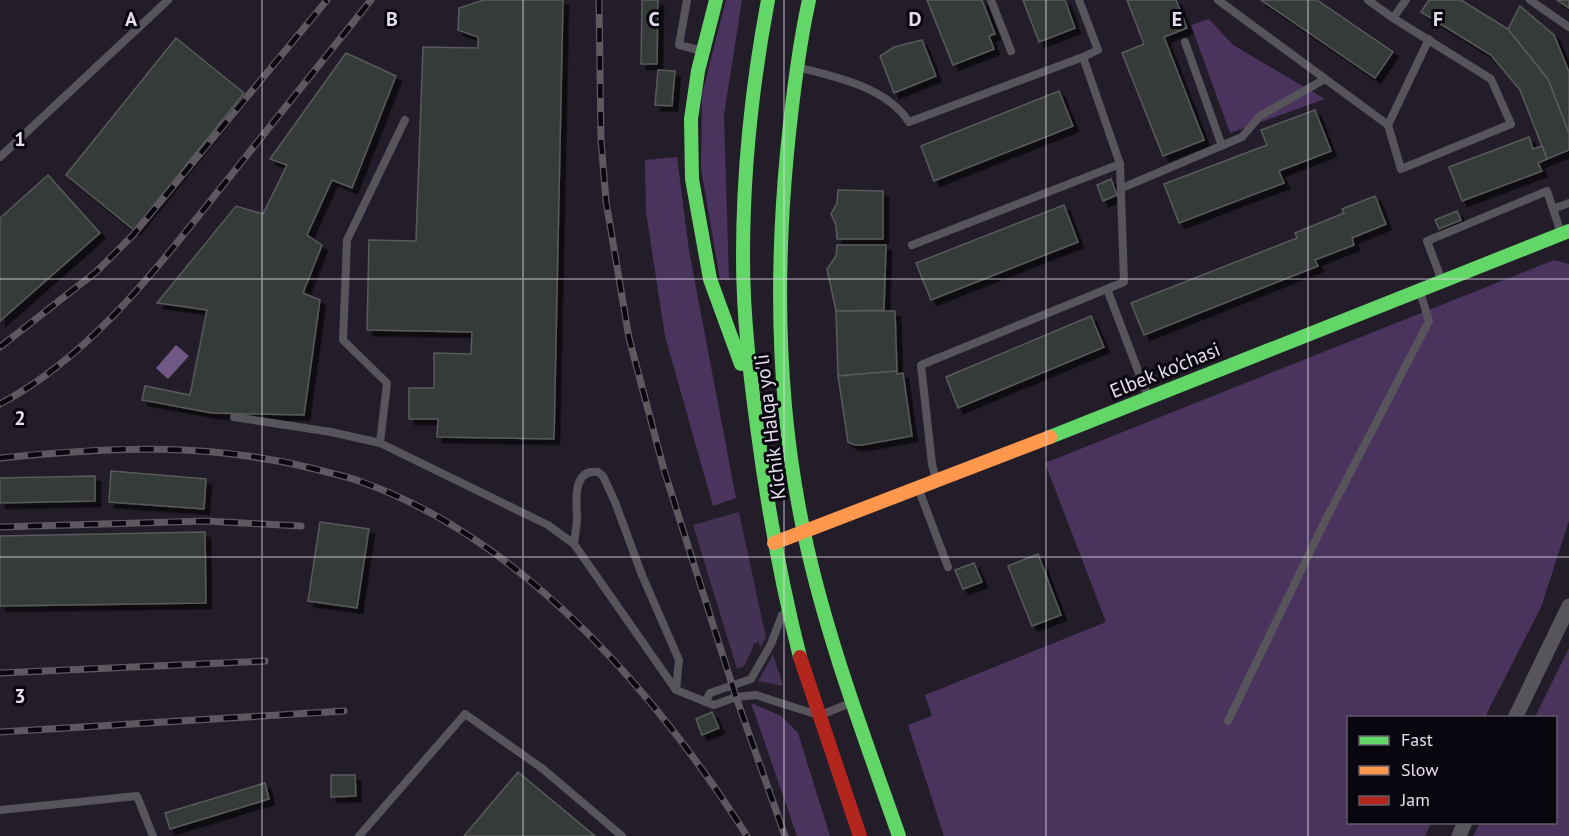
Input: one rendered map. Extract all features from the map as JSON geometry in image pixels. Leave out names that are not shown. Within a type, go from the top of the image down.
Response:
[{"type":"main road","points":[[716,0],[703,51],[691,118],[692,179],[710,279],[754,401]]},
{"type":"main road","name":"Kichik Halqa yo'li","points":[[768,0],[750,130],[744,214],[744,294],[754,401],[774,543],[787,603],[802,661],[860,836]]},
{"type":"main road","name":"Kichik Halqa yo'li","points":[[809,0],[797,67],[784,178],[778,267],[781,394],[804,533],[832,638],[899,836]]},
{"type":"main road","name":"Elbek ko'chasi","points":[[774,543],[937,482],[1565,233]]},
{"type":"street","points":[[1515,716],[1569,606]]},
{"type":"lane","points":[[0,158],[168,0]]},
{"type":"lane","points":[[687,0],[679,45],[703,51]]},
{"type":"lane","points":[[991,0],[1011,51]]},
{"type":"lane","points":[[797,67],[855,82],[900,109],[909,122],[1098,50],[1079,0]]},
{"type":"lane","points":[[1218,0],[1388,125],[1401,169],[1510,124],[1491,79],[1368,0]]},
{"type":"lane","points":[[1393,18],[1406,0]]},
{"type":"lane","points":[[1530,0],[1569,27]]},
{"type":"lane","points":[[1388,125],[1429,39]]},
{"type":"lane","points":[[1185,42],[1222,146]]},
{"type":"lane","points":[[937,482],[932,464],[921,365],[1124,282],[1120,164],[1083,57]]},
{"type":"lane","points":[[1122,188],[1242,137],[1260,116],[1325,79]]},
{"type":"lane","points":[[380,443],[387,383],[343,339],[347,240],[405,120]]},
{"type":"lane","points":[[912,245],[1120,164]]},
{"type":"lane","points":[[1443,281],[1427,242],[1547,191],[1565,233]]},
{"type":"lane","points":[[1553,209],[1569,202]]},
{"type":"lane","points":[[1107,289],[1148,398]]},
{"type":"lane","points":[[1228,721],[1325,521],[1429,321],[1420,291]]},
{"type":"lane","points":[[234,417],[331,432],[380,443],[548,525],[574,544],[676,690],[714,705],[736,697],[756,695],[819,715],[853,703]]},
{"type":"lane","points":[[574,544],[577,517],[576,489],[582,477],[588,472],[598,472],[603,476],[615,502],[642,575],[679,660],[676,690]]},
{"type":"lane","points":[[919,489],[948,567]]},
{"type":"lane","points":[[705,702],[710,693],[751,679],[771,644],[787,603]]},
{"type":"lane","points":[[359,836],[465,714],[543,769],[622,836]]},
{"type":"lane","points":[[0,810],[137,796],[153,836]]},
{"type":"shaded area","points":[[726,0],[742,0],[724,115],[729,280],[720,279],[701,169],[702,94]]},
{"type":"shaded area","points":[[1209,19],[1233,45],[1325,99],[1230,133],[1191,25]]},
{"type":"shaded area","points":[[677,157],[689,251],[736,498],[713,506],[665,336],[646,212],[645,160]]},
{"type":"shaded area","points":[[1554,260],[1569,264],[1569,521],[1541,607],[1486,716],[1347,716],[1347,824],[1431,824],[1425,836],[944,836],[908,725],[932,716],[925,695],[1106,622],[1045,463]]},
{"type":"shaded area","points":[[176,345],[189,356],[168,379],[156,368]]},
{"type":"shaded area","points":[[739,512],[766,638],[760,648],[759,642],[753,644],[744,666],[737,669],[693,525]]},
{"type":"shaded area","points":[[1569,648],[1569,836],[1473,836],[1479,824],[1557,824],[1557,716],[1535,716]]},
{"type":"shaded area","points":[[773,654],[783,686],[758,681]]},
{"type":"shaded area","points":[[751,703],[781,716],[798,733],[830,836],[797,836]]},
{"type":"building","points":[[484,0],[563,0],[554,439],[437,437],[438,419],[409,419],[409,388],[434,388],[434,353],[471,354],[472,332],[367,330],[369,240],[416,241],[423,47],[478,48],[478,37],[458,30],[459,8]]},
{"type":"building","points":[[642,0],[658,0],[657,64],[641,64]]},
{"type":"building","points":[[927,0],[982,0],[995,34],[989,36],[994,49],[953,65]]},
{"type":"building","points":[[1023,0],[1065,0],[1075,28],[1039,42]]},
{"type":"building","points":[[1127,0],[1176,0],[1187,28],[1164,37],[1204,140],[1163,156],[1122,53],[1144,44]]},
{"type":"building","points":[[1261,0],[1317,0],[1393,52],[1375,78]]},
{"type":"building","points":[[1429,0],[1461,0],[1508,29],[1548,79],[1569,133],[1569,150],[1547,159],[1520,90],[1491,55],[1421,12]]},
{"type":"building","points":[[1557,0],[1569,0],[1569,8]]},
{"type":"building","points":[[1520,6],[1554,35],[1569,72],[1569,133],[1548,79],[1508,29]]},
{"type":"building","points":[[176,38],[244,93],[134,230],[66,175]]},
{"type":"building","points":[[922,40],[936,76],[894,93],[880,56],[894,47]]},
{"type":"building","points":[[346,53],[396,76],[352,188],[332,180],[307,235],[322,245],[303,293],[320,300],[304,415],[212,413],[142,400],[145,386],[190,395],[207,310],[157,303],[236,206],[263,214],[287,165],[270,159]]},
{"type":"building","points":[[658,70],[675,71],[672,106],[655,105]]},
{"type":"building","points":[[1059,91],[1073,126],[934,181],[921,146]]},
{"type":"building","points":[[1315,110],[1331,151],[1279,171],[1284,183],[1179,223],[1164,184],[1267,145],[1261,130]]},
{"type":"building","points":[[1529,137],[1533,149],[1542,146],[1547,159],[1538,163],[1542,171],[1462,201],[1449,167]]},
{"type":"building","points":[[48,175],[100,233],[0,321],[0,218]]},
{"type":"building","points":[[1111,179],[1117,195],[1103,201],[1097,185]]},
{"type":"building","points":[[838,190],[883,191],[883,239],[837,239],[836,225],[831,214],[837,203]]},
{"type":"building","points":[[1375,196],[1386,224],[1352,238],[1354,245],[1315,260],[1318,266],[1144,335],[1131,303],[1297,238],[1295,233],[1344,213],[1342,209]]},
{"type":"building","points":[[1064,205],[1078,242],[931,300],[916,263]]},
{"type":"building","points":[[1457,211],[1461,220],[1439,229],[1435,220]]},
{"type":"building","points":[[837,245],[886,245],[884,310],[836,311],[827,269],[836,256]]},
{"type":"building","points":[[836,311],[895,311],[897,371],[838,376]]},
{"type":"building","points":[[1091,316],[1104,347],[958,408],[946,377]]},
{"type":"building","points":[[897,371],[897,374],[903,373],[912,436],[862,445],[848,442],[838,376]]},
{"type":"building","points":[[111,471],[206,479],[204,509],[109,502]]},
{"type":"building","points":[[95,476],[95,501],[0,503],[0,478]]},
{"type":"building","points":[[320,522],[369,529],[357,608],[308,601]]},
{"type":"building","points":[[205,532],[206,603],[0,606],[0,536]]},
{"type":"building","points":[[1038,554],[1061,615],[1032,626],[1008,566]]},
{"type":"building","points":[[974,563],[982,582],[963,589],[955,570]]},
{"type":"building","points":[[712,712],[719,728],[702,735],[696,719]]},
{"type":"building","points":[[518,772],[595,836],[464,836]]},
{"type":"building","points":[[331,775],[355,775],[356,796],[331,797]]},
{"type":"building","points":[[265,783],[269,799],[170,829],[165,813]]},
{"type":"railway","points":[[0,347],[96,272],[133,235],[327,0]]},
{"type":"railway","points":[[0,404],[33,384],[64,361],[93,336],[147,279],[371,0]]},
{"type":"railway","points":[[599,0],[601,140],[606,201],[629,338],[664,470],[736,697],[785,836]]},
{"type":"railway","points":[[0,458],[80,451],[158,449],[236,454],[275,460],[359,481],[419,507],[476,540],[530,581],[580,626],[671,728],[747,836]]},
{"type":"railway","points":[[0,527],[206,521],[301,526]]},
{"type":"railway","points":[[0,673],[265,661]]},
{"type":"railway","points":[[0,732],[344,711]]},
{"type":"traffic: fast","points":[[716,0],[698,71],[691,119],[692,179],[710,279],[741,364]]},
{"type":"traffic: fast","points":[[768,0],[757,64],[747,160],[743,225],[744,301],[752,390],[766,490],[781,574],[800,657]]},
{"type":"traffic: fast","points":[[809,0],[791,115],[783,201],[780,296],[788,438],[804,533],[823,610],[899,836]]},
{"type":"traffic: fast","points":[[1050,437],[1569,231]]},
{"type":"traffic: slow","points":[[774,543],[1050,437]]},
{"type":"traffic: jam","points":[[800,657],[860,836]]}]
